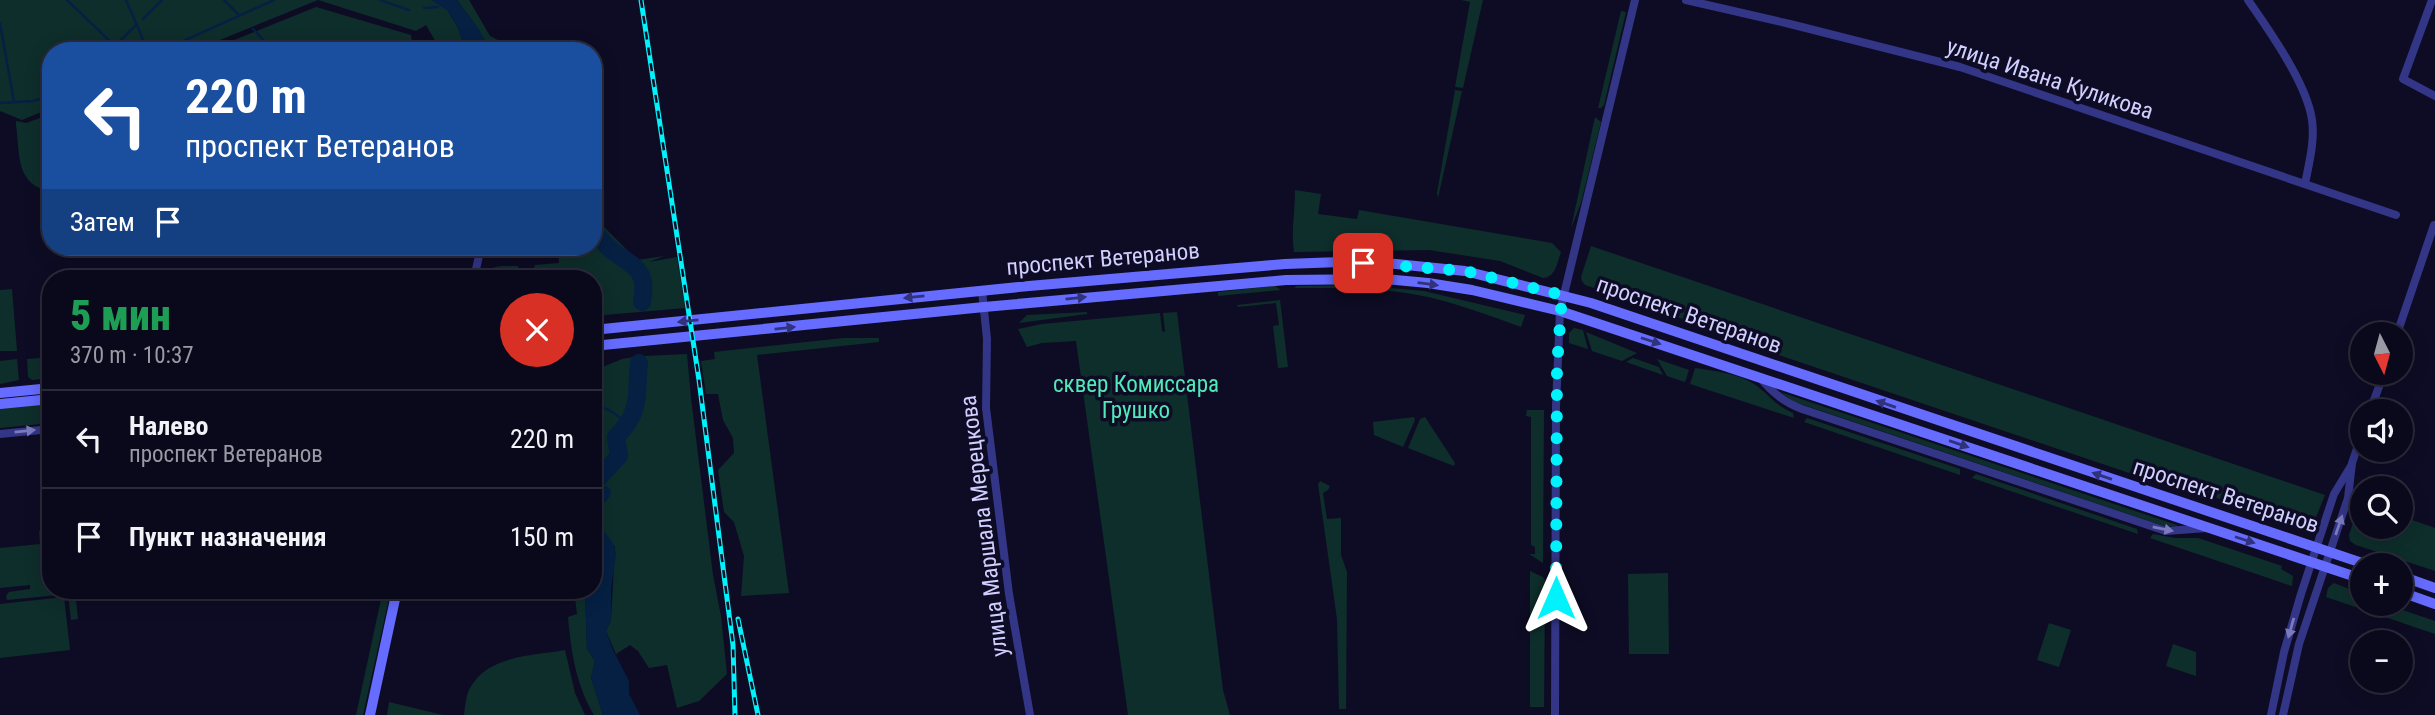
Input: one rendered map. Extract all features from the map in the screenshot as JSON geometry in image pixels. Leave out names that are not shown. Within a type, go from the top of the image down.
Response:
[{"type":"main road","name":"проспект Ветеранов","points":[[602,329],[1285,264],[1386,263],[1465,271],[1562,295],[2350,559]]},
{"type":"main road","name":"проспект Ветеранов","points":[[602,345],[1286,280],[1340,278],[1428,283],[1472,290],[1560,311],[2350,575]]},
{"type":"main road","points":[[0,393],[42,389]]},
{"type":"main road","points":[[0,404],[42,400]]},
{"type":"main road","points":[[2413,580],[2435,588]]},
{"type":"main road","points":[[2413,596],[2435,604]]},
{"type":"main road","points":[[370,715],[395,599]]},
{"type":"street","points":[[1555,715],[1556,406],[1560,311],[1634,0]]},
{"type":"street","name":"улица Ивана Куликова","points":[[1686,0],[1790,23],[1960,67],[2396,215]]},
{"type":"street","points":[[2248,0],[2298,80],[2307,101],[2312,121],[2312,147],[2305,184]]},
{"type":"street","points":[[2431,0],[2403,79],[2435,96]]},
{"type":"street","points":[[2401,322],[2434,225]]},
{"type":"street","name":"улица Маршала Мерецкова","points":[[982,291],[987,339],[986,408],[1018,659],[1030,715]]},
{"type":"street","points":[[1759,377],[1788,404],[2148,526],[2166,531],[2207,528]]},
{"type":"street","points":[[0,434],[42,430]]},
{"type":"street","points":[[2271,715],[2284,652],[2311,562],[2334,494],[2352,463]]},
{"type":"street","points":[[2283,715],[2299,644],[2348,498],[2352,463]]},
{"type":"green space","points":[[0,0],[318,0],[215,42],[42,42],[42,112],[22,120],[0,111]]},
{"type":"green space","points":[[318,0],[451,0],[448,11],[463,42],[436,42],[426,25],[416,31]]},
{"type":"green space","points":[[457,0],[469,0],[490,36],[502,42],[486,42]]},
{"type":"green space","points":[[1461,0],[1483,0],[1463,88],[1455,87],[1470,2]]},
{"type":"green space","points":[[316,7],[411,35],[412,42],[229,42]]},
{"type":"green space","points":[[1621,11],[1626,12],[1604,105],[1598,108]]},
{"type":"green space","points":[[1455,90],[1462,91],[1438,198],[1437,193]]},
{"type":"green space","points":[[42,117],[42,189],[31,183],[25,175],[19,157],[16,121],[26,123]]},
{"type":"green space","points":[[1595,117],[1601,122],[1581,203],[1571,228]]},
{"type":"green space","points":[[1295,190],[1321,194],[1318,214],[1357,219],[1359,210],[1552,243],[1561,252],[1551,275],[1543,278],[1500,261],[1429,250],[1294,252]]},
{"type":"green space","points":[[602,225],[637,260],[664,256],[649,262],[677,257],[685,308],[602,315],[602,270],[519,270],[534,268],[535,265],[559,263],[559,256],[602,256]]},
{"type":"green space","points":[[1591,246],[2325,495],[2312,527],[2304,532],[2262,513],[2187,488],[2156,482],[1710,332],[1669,313],[1585,285],[1581,277]]},
{"type":"green space","points":[[518,266],[519,270],[487,270],[496,267]]},
{"type":"green space","points":[[1356,285],[1424,291],[1525,315],[1521,327],[1460,306],[1407,293],[1294,288]]},
{"type":"green space","points":[[1275,286],[1281,290],[1218,296],[1218,292]]},
{"type":"green space","points":[[12,289],[17,351],[0,351],[0,290]]},
{"type":"green space","points":[[1280,300],[1288,367],[1278,368],[1273,326],[1279,325],[1276,303],[1237,305]]},
{"type":"green space","name":"сквер Комиссара Грушко","points":[[1177,312],[1223,690],[1230,715],[1128,715],[1076,341],[1042,343],[1027,347],[1018,329],[1042,324],[1160,313],[1162,331],[1165,332],[1163,313]]},
{"type":"green space","points":[[1087,314],[1019,323],[1027,315]]},
{"type":"green space","points":[[1574,328],[1583,330],[1588,349],[1569,343],[1569,333]]},
{"type":"green space","points":[[1586,332],[1637,353],[1622,361],[1592,351]]},
{"type":"green space","points":[[843,338],[879,338],[879,342],[757,355],[789,593],[741,596],[744,556],[734,522],[724,512],[718,470],[734,453],[733,438],[723,420],[718,394],[706,394],[701,361],[715,359],[714,352]]},
{"type":"green space","points":[[687,354],[727,674],[699,701],[677,708],[667,665],[649,668],[638,651],[630,645],[616,654],[606,631],[611,620],[615,547],[602,529],[602,505],[606,486],[602,490],[602,482],[624,456],[620,438],[641,415],[644,356]]},
{"type":"green space","points":[[634,357],[634,400],[627,419],[614,437],[616,454],[602,470],[602,367]]},
{"type":"green space","points":[[42,358],[42,379],[32,380],[28,377],[27,359]]},
{"type":"green space","points":[[1633,358],[1659,367],[1663,375],[1626,362]]},
{"type":"green space","points":[[17,359],[19,380],[0,384],[0,361]]},
{"type":"green space","points":[[1657,359],[1689,370],[1685,382],[1667,376]]},
{"type":"green space","points":[[1695,368],[1747,380],[1793,413],[1794,418],[1690,384]]},
{"type":"green space","points":[[1780,392],[2177,526],[2164,526],[1795,402]]},
{"type":"green space","points":[[42,404],[42,424],[0,428],[0,408]]},
{"type":"green space","points":[[1527,410],[1544,410],[1543,563],[1529,554],[1535,554],[1535,547],[1531,545],[1531,417],[1526,416]]},
{"type":"green space","points":[[1414,417],[1403,447],[1374,435],[1373,422]]},
{"type":"green space","points":[[1425,417],[1455,463],[1454,466],[1408,448],[1420,419]]},
{"type":"green space","points":[[1807,418],[1960,469],[1960,475],[1804,422]]},
{"type":"green space","points":[[1976,474],[2137,529],[2138,534],[1972,478]]},
{"type":"green space","points":[[1320,481],[1330,486],[1323,493],[1327,519],[1341,518],[1341,555],[1347,572],[1346,709],[1339,709],[1337,619],[1318,484]]},
{"type":"green space","points":[[2413,520],[2435,528],[2435,571],[2413,564],[2413,553],[2380,553],[2356,545],[2350,541],[2349,535],[2350,532],[2350,539],[2413,539]]},
{"type":"green space","points":[[42,530],[42,597],[7,600],[9,592],[30,589],[30,585],[0,588],[0,548],[40,544],[39,531]]},
{"type":"green space","points":[[2153,534],[2198,538],[2282,566],[2281,569],[2293,576],[2292,586],[2150,538]]},
{"type":"green space","points":[[1530,571],[1545,580],[1544,707],[1530,707]]},
{"type":"green space","points":[[1668,573],[1669,654],[1629,654],[1628,574]]},
{"type":"green space","points":[[2334,583],[2350,589],[2350,605],[2326,597],[2328,588]]},
{"type":"green space","points":[[64,599],[70,650],[0,658],[0,604]]},
{"type":"green space","points":[[69,599],[76,599],[78,619],[71,620]]},
{"type":"green space","points":[[381,599],[389,599],[363,715],[356,715]]},
{"type":"green space","points":[[575,599],[585,599],[587,649],[595,661],[591,678],[603,715],[594,715],[575,667],[568,617],[577,614]]},
{"type":"green space","points":[[2413,614],[2435,621],[2435,634],[2382,616],[2413,616]]},
{"type":"green space","points":[[2049,623],[2071,630],[2059,667],[2037,660]]},
{"type":"green space","points":[[2173,644],[2196,652],[2196,676],[2166,666]]},
{"type":"green space","points":[[565,650],[575,693],[585,715],[464,715],[470,688],[488,669],[512,659]]},
{"type":"green space","points":[[389,702],[443,715],[387,715]]},
{"type":"water","points":[[431,0],[457,0],[486,42],[463,42],[448,11]]},
{"type":"water","points":[[606,486],[611,490],[608,499],[602,504],[602,489]]},
{"type":"water","points":[[602,529],[613,543],[616,554],[611,590],[611,620],[606,631],[629,681],[629,694],[640,715],[603,715],[591,678],[595,661],[587,649],[585,599],[602,599]]},
{"type":"waterway","points":[[67,0],[111,42]]},
{"type":"waterway","points":[[126,0],[143,42]]},
{"type":"waterway","points":[[143,19],[162,0]]},
{"type":"waterway","points":[[224,0],[239,15]]},
{"type":"waterway","points":[[181,42],[274,0]]},
{"type":"waterway","points":[[380,0],[409,10]]},
{"type":"waterway","points":[[424,8],[438,7]]},
{"type":"waterway","points":[[0,23],[14,102]]},
{"type":"waterway","points":[[119,42],[136,25]]},
{"type":"waterway","points":[[253,29],[265,42]]},
{"type":"waterway","points":[[0,103],[42,98]]},
{"type":"waterway","points":[[602,240],[642,277],[642,302]]},
{"type":"waterway","points":[[602,474],[619,456],[616,437],[634,410],[639,363]]},
{"type":"waterway","points":[[602,408],[612,412],[627,426]]},
{"type":"railway","points":[[641,0],[699,380],[733,645],[735,715]]},
{"type":"railway","points":[[738,619],[758,715]]},
{"type":"route","points":[[1363,263],[1465,271],[1562,295],[1556,406],[1556,598]]}]
